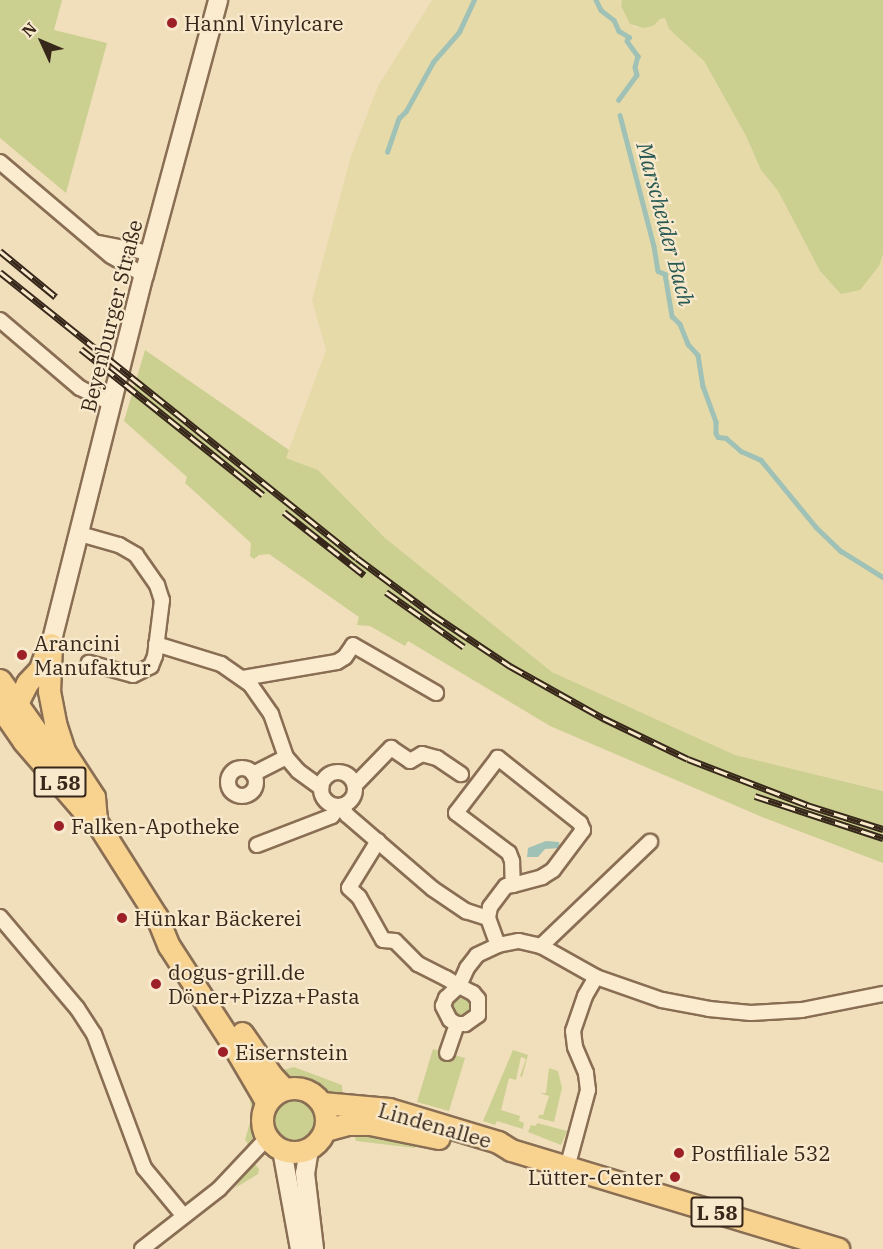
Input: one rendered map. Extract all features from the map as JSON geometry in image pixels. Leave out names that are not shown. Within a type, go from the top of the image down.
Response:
[{"type":"main road","name":"Beyenburger Straße","points":[[51,644],[144,275],[218,0]]},
{"type":"main road","points":[[51,644],[49,691],[57,730],[64,751],[94,798],[95,816]]},
{"type":"main road","points":[[5,711],[40,669],[51,644]]},
{"type":"main road","points":[[5,711],[35,699],[49,676]]},
{"type":"main road","name":"L 58","points":[[0,680],[5,711],[95,816],[157,917],[177,939],[272,1076],[284,1089]]},
{"type":"main road","name":"L 58","points":[[157,917],[168,946],[233,1045],[267,1103]]},
{"type":"main road","points":[[274,1144],[291,1153],[309,1149],[321,1138],[327,1121],[322,1103],[313,1094],[302,1089],[284,1089],[267,1103],[262,1117],[274,1144],[300,1249]]},
{"type":"main road","name":"Lindenallee","points":[[322,1103],[389,1109],[498,1142],[511,1150],[567,1168],[838,1249]]},
{"type":"main road","name":"Lindenallee","points":[[325,1130],[348,1124],[370,1124],[494,1150],[511,1150]]},
{"type":"main road","points":[[309,1149],[305,1173],[314,1249]]},
{"type":"street","points":[[0,162],[118,261],[144,275]]},
{"type":"street","points":[[99,243],[150,254]]},
{"type":"street","points":[[0,320],[80,388],[111,403]]},
{"type":"street","points":[[80,534],[119,545],[136,555],[158,585],[162,600],[151,666],[133,675],[88,663]]},
{"type":"street","points":[[156,644],[221,664],[243,678],[263,699],[286,757],[298,771],[321,788]]},
{"type":"street","points":[[243,678],[337,662],[345,657],[352,645],[436,693]]},
{"type":"street","points":[[257,846],[333,816],[340,806],[352,799],[355,785],[391,748],[411,761],[422,754],[437,758],[461,774]]},
{"type":"street","points":[[253,774],[286,757]]},
{"type":"street","points":[[498,945],[488,918],[490,907],[506,886],[513,885],[542,877],[553,870],[583,830],[580,822],[498,758],[456,813],[509,853],[512,861],[513,885]]},
{"type":"street","points":[[355,785],[348,775],[337,772],[326,777],[321,788],[322,796],[327,802],[340,806],[347,815],[439,893],[466,911],[488,918]]},
{"type":"street","points":[[378,841],[349,888],[359,897],[383,940],[395,941],[418,964],[459,986],[473,993],[479,1007],[472,1021],[458,1024],[450,1020],[443,1006],[446,998],[459,986],[467,968],[477,955],[498,945],[519,941],[541,946],[596,976],[662,1000],[710,1009],[751,1013],[802,1010],[883,994]]},
{"type":"street","points":[[541,946],[650,842]]},
{"type":"street","points":[[0,917],[77,1008],[94,1034],[144,1168],[183,1215]]},
{"type":"street","points":[[567,1168],[588,1090],[586,1073],[575,1047],[573,1031],[585,996],[596,976]]},
{"type":"street","points":[[447,1053],[458,1024]]},
{"type":"street","points":[[142,1249],[274,1144]]},
{"type":"shaded area","points":[[432,0],[622,0],[621,6],[630,24],[637,28],[665,18],[669,29],[704,61],[746,136],[761,170],[778,191],[820,271],[879,266],[883,254],[883,791],[735,755],[552,672],[385,538],[318,470],[286,458],[326,350],[312,300],[351,156],[378,86]]},
{"type":"green space","points":[[0,0],[62,0],[54,30],[107,43],[66,193],[0,138]]},
{"type":"green space","points":[[622,0],[883,0],[883,254],[879,266],[860,290],[841,294],[820,271],[778,191],[761,170],[746,136],[704,61],[669,29],[665,18],[660,19],[653,26],[643,28],[630,24],[621,6]]},
{"type":"green space","points":[[145,350],[289,450],[286,458],[318,470],[385,538],[552,672],[735,755],[883,791],[883,863],[762,817],[550,726],[408,641],[405,646],[370,626],[357,625],[359,617],[269,554],[259,555],[254,559],[250,556],[251,543],[185,483],[187,477],[124,421]]},
{"type":"green space","points":[[458,998],[466,998],[471,1003],[469,1014],[458,1016],[453,1011],[453,1003]]},
{"type":"green space","points":[[433,1049],[465,1058],[449,1111],[417,1102]]},
{"type":"green space","points":[[513,1050],[528,1055],[522,1077],[520,1076],[526,1059],[521,1057],[516,1080],[509,1078],[501,1110],[520,1116],[519,1121],[524,1123],[523,1129],[497,1121],[495,1125],[483,1121]]},
{"type":"green space","points":[[294,1067],[342,1085],[343,1101],[326,1096],[308,1084],[286,1079],[276,1072]]},
{"type":"green space","points":[[549,1068],[558,1071],[562,1088],[554,1122],[538,1118],[539,1115],[543,1115],[549,1096],[540,1093],[546,1093]]},
{"type":"green space","points":[[249,1093],[258,1102],[256,1131],[250,1147],[245,1140],[252,1115]]},
{"type":"green space","points":[[294,1098],[310,1104],[316,1120],[310,1136],[294,1142],[278,1136],[272,1120],[278,1104]]},
{"type":"green space","points":[[537,1123],[567,1131],[561,1145],[528,1132],[531,1125],[536,1126]]},
{"type":"green space","points":[[353,1129],[414,1141],[415,1148],[356,1141]]},
{"type":"green space","points":[[253,1162],[259,1169],[258,1174],[235,1188]]},
{"type":"water","points":[[546,841],[559,842],[560,848],[545,849],[538,857],[527,857],[528,848]]},
{"type":"waterway","points":[[387,152],[399,118],[406,111],[433,62],[459,32],[474,0]]},
{"type":"waterway","name":"Marscheider Bach","points":[[596,0],[601,10],[614,20],[619,31],[629,37],[627,41],[638,56],[635,67],[637,75],[619,100]]},
{"type":"waterway","name":"Marscheider Bach","points":[[620,115],[654,246],[658,271],[665,274],[672,316],[680,324],[688,344],[698,355],[703,386],[716,422],[718,437],[726,438],[741,451],[761,460],[816,527],[841,551],[883,577]]},
{"type":"railway","points":[[0,251],[56,297]]},
{"type":"railway","points":[[0,272],[357,558],[432,614],[510,666],[603,718],[688,759],[807,805],[883,829]]},
{"type":"railway","points":[[81,349],[263,495]]},
{"type":"railway","points":[[284,512],[364,575]]},
{"type":"railway","points":[[386,592],[464,647]]},
{"type":"railway","points":[[755,796],[883,838]]},
{"type":"place","name":"Hannl Vinylcare","points":[[172,23]]},
{"type":"place","name":"Arancini Manufaktur","points":[[22,655]]},
{"type":"place","name":"Falken-Apotheke","points":[[59,826]]},
{"type":"place","name":"Hünkar Bäckerei","points":[[122,918]]},
{"type":"place","name":"dogus-grill.de Döner+Pizza+Pasta","points":[[156,984]]},
{"type":"place","name":"Eisernstein","points":[[223,1052]]},
{"type":"place","name":"Postfiliale 532","points":[[679,1153]]},
{"type":"place","name":"Lütter-Center","points":[[675,1177]]}]
